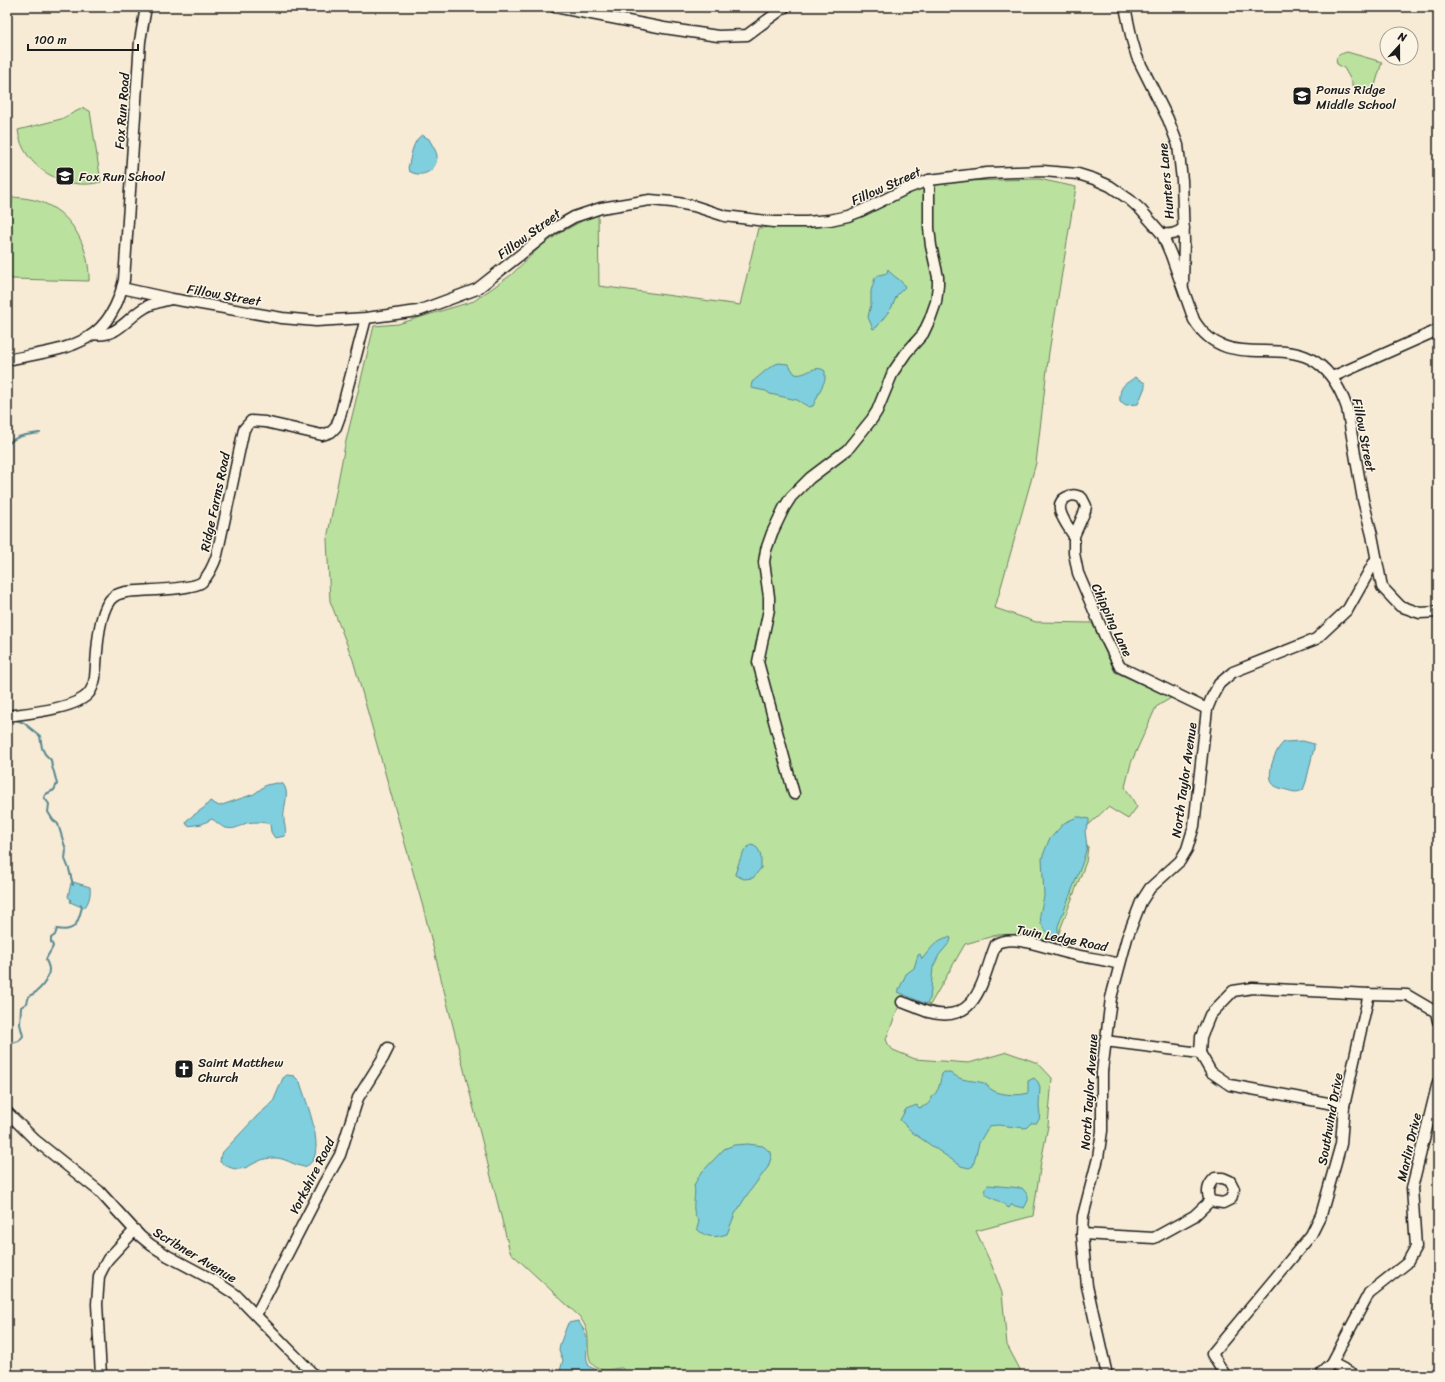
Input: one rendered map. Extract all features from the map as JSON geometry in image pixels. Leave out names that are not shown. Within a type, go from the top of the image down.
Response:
[{"type":"street","name":"Fox Run Road","points":[[122,288],[125,271],[140,41],[146,7]]},
{"type":"street","points":[[555,7],[664,28],[718,36],[747,35],[784,7]]},
{"type":"street","name":"Hunters Lane","points":[[1125,7],[1136,53],[1168,119],[1178,145],[1182,180],[1184,228],[1183,291]]},
{"type":"street","name":"Fillow Street","points":[[7,360],[77,344],[94,334],[114,311],[122,288],[172,299],[282,318],[312,321],[366,318],[418,311],[477,289],[554,228],[574,217],[600,208],[650,200],[694,206],[725,216],[760,220],[806,222],[830,220],[861,211],[908,188],[929,180],[1018,171],[1057,171],[1078,174],[1110,186],[1122,194],[1141,210],[1162,234],[1190,312],[1198,328],[1209,338],[1217,344],[1239,351],[1282,351],[1300,354],[1317,362],[1332,377],[1343,395],[1347,408],[1363,500],[1372,535],[1382,587],[1400,606],[1420,613],[1438,612]]},
{"type":"street","points":[[794,794],[758,662],[769,602],[764,562],[766,550],[772,533],[791,497],[810,478],[847,450],[872,420],[893,372],[906,353],[923,334],[930,319],[938,294],[938,277],[931,246],[929,228],[929,180]]},
{"type":"street","points":[[1162,234],[1177,234],[1184,228]]},
{"type":"street","name":"Fillow Street","points":[[94,334],[103,336],[111,334],[146,307],[172,299]]},
{"type":"street","points":[[114,311],[129,317],[133,317]]},
{"type":"street","name":"Ridge Farms Road","points":[[7,716],[51,710],[82,699],[88,694],[93,686],[95,678],[101,617],[110,599],[117,594],[189,587],[202,582],[213,566],[217,555],[244,429],[251,421],[265,422],[322,435],[331,432],[336,427],[340,416],[366,318]]},
{"type":"street","points":[[1332,377],[1438,330]]},
{"type":"street","name":"Chipping Lane","points":[[1074,536],[1075,558],[1081,583],[1120,667],[1207,709]]},
{"type":"street","name":"North Taylor Avenue","points":[[1107,1375],[1088,1286],[1082,1234],[1082,1216],[1098,1158],[1102,1131],[1102,1072],[1111,998],[1119,964],[1133,920],[1145,894],[1180,861],[1190,842],[1194,826],[1207,709],[1219,684],[1233,672],[1316,639],[1348,609],[1376,559]]},
{"type":"street","name":"Twin Ledge Road","points":[[902,1002],[935,1013],[948,1014],[961,1011],[971,1003],[980,989],[996,944],[1004,940],[1038,944],[1068,954],[1119,964]]},
{"type":"street","points":[[1344,1106],[1230,1085],[1211,1072],[1200,1053],[1201,1037],[1210,1016],[1232,991],[1253,988],[1406,995],[1436,1012],[1438,1021]]},
{"type":"street","name":"Southwind Drive","points":[[1225,1375],[1212,1354],[1311,1236],[1321,1215],[1341,1144],[1344,1106],[1369,994]]},
{"type":"street","points":[[1105,1041],[1200,1053]]},
{"type":"street","name":"Yorkshire Road","points":[[256,1315],[309,1210],[340,1155],[358,1098],[384,1058],[388,1048]]},
{"type":"street","name":"Marlin Drive","points":[[1319,1375],[1332,1363],[1369,1293],[1407,1263],[1416,1247],[1412,1188],[1438,1082]]},
{"type":"street","name":"Scribner Avenue","points":[[7,1112],[35,1140],[99,1191],[145,1241],[157,1250],[236,1295],[314,1375]]},
{"type":"street","points":[[1082,1234],[1154,1238],[1194,1216],[1210,1201]]},
{"type":"street","points":[[101,1375],[97,1304],[100,1276],[102,1268],[108,1259],[135,1230]]},
{"type":"street","points":[[1332,1363],[1355,1375]]},
{"type":"green space","points":[[1347,52],[1379,61],[1379,66],[1381,66],[1373,92],[1352,87],[1352,82],[1344,68],[1337,64],[1336,59],[1340,54]]},
{"type":"green space","points":[[83,108],[90,111],[101,182],[87,184],[60,180],[48,174],[37,165],[28,155],[21,143],[18,130],[61,119]]},
{"type":"green space","points":[[1039,179],[1076,187],[1049,352],[1036,463],[995,608],[1036,622],[1092,623],[1115,672],[1171,698],[1156,707],[1131,763],[1125,787],[1137,807],[1128,819],[1108,807],[1081,832],[1088,847],[1086,862],[1055,943],[1022,934],[997,935],[965,944],[930,1005],[906,994],[899,998],[899,1006],[886,1039],[893,1050],[915,1059],[969,1063],[1007,1052],[1038,1063],[1052,1078],[1048,1126],[1033,1216],[976,1231],[992,1266],[1002,1293],[1007,1345],[1023,1375],[629,1375],[622,1368],[605,1370],[599,1369],[594,1366],[589,1358],[587,1330],[580,1317],[510,1252],[423,907],[353,660],[330,601],[327,539],[345,445],[374,326],[398,324],[474,301],[511,275],[541,246],[560,233],[598,212],[599,286],[740,305],[758,228],[842,223],[917,189],[937,183]]},
{"type":"green space","points":[[12,197],[42,202],[65,217],[79,236],[87,258],[89,281],[12,279],[7,273],[7,252]]},
{"type":"water","points":[[422,135],[429,139],[437,156],[432,169],[424,174],[419,174],[409,171],[408,168],[414,145]]},
{"type":"water","points":[[888,269],[904,284],[905,287],[897,295],[892,307],[877,327],[873,329],[868,317],[871,304],[871,291],[875,278],[879,275],[887,273]]},
{"type":"water","points":[[779,363],[788,364],[795,374],[803,374],[814,369],[821,369],[825,371],[825,380],[813,406],[809,407],[797,400],[751,388],[752,382],[769,368]]},
{"type":"water","points":[[1135,377],[1145,383],[1145,387],[1138,404],[1126,405],[1120,401],[1122,388]]},
{"type":"water","points":[[1303,741],[1314,744],[1314,748],[1303,790],[1293,792],[1275,786],[1270,777],[1272,764],[1277,751],[1284,742]]},
{"type":"water","points":[[277,783],[283,784],[286,792],[284,816],[286,830],[285,836],[275,838],[271,832],[270,824],[265,823],[250,822],[231,829],[222,827],[212,819],[202,824],[188,826],[186,823],[187,820],[205,807],[210,801],[219,806],[254,794],[266,785]]},
{"type":"water","points":[[1077,817],[1089,819],[1089,823],[1085,831],[1087,847],[1058,926],[1058,934],[1056,938],[1049,935],[1041,924],[1040,914],[1044,896],[1042,858],[1049,840],[1064,823]]},
{"type":"water","points":[[751,845],[755,846],[759,851],[761,857],[761,868],[753,878],[744,879],[735,874],[745,850]]},
{"type":"water","points":[[73,882],[90,887],[89,898],[84,908],[70,902],[71,900],[68,897],[71,883]]},
{"type":"water","points":[[949,937],[951,938],[950,942],[939,955],[933,967],[930,999],[926,1004],[898,992],[906,974],[914,968],[918,955],[920,954],[922,959],[937,942]]},
{"type":"water","points":[[944,1072],[962,1079],[984,1083],[994,1091],[1011,1095],[1028,1093],[1028,1081],[1034,1078],[1040,1087],[1039,1120],[1036,1123],[1031,1123],[1026,1128],[998,1125],[989,1126],[979,1143],[973,1166],[969,1168],[961,1166],[913,1133],[900,1120],[906,1109],[917,1105],[919,1108],[929,1103],[931,1097],[938,1090],[942,1074]]},
{"type":"water","points":[[287,1075],[294,1076],[300,1082],[311,1115],[316,1141],[315,1153],[312,1162],[304,1167],[281,1159],[273,1158],[259,1161],[242,1169],[236,1169],[220,1162],[221,1154],[257,1116],[273,1102],[283,1078]]},
{"type":"water","points":[[748,1144],[763,1146],[770,1152],[771,1158],[768,1167],[735,1214],[727,1234],[715,1237],[707,1236],[697,1229],[699,1221],[694,1212],[694,1185],[701,1173],[724,1149],[734,1145]]},
{"type":"water","points":[[988,1185],[1022,1188],[1028,1196],[1024,1208],[1012,1204],[1009,1208],[1005,1204],[991,1198],[985,1192]]},
{"type":"water","points":[[578,1321],[586,1337],[589,1366],[602,1372],[621,1370],[626,1375],[559,1375],[563,1360],[559,1351],[560,1344],[568,1323]]},
{"type":"waterway","points":[[7,446],[10,442],[17,438],[40,433]]},
{"type":"waterway","points":[[14,719],[24,723],[40,736],[42,748],[51,760],[57,784],[54,790],[46,794],[44,797],[49,804],[48,812],[53,820],[58,824],[66,850],[65,859],[73,885]]},
{"type":"waterway","points":[[7,1048],[12,1043],[19,1041],[23,1036],[20,1024],[21,1007],[27,1003],[29,996],[40,989],[49,973],[46,960],[53,946],[51,938],[55,935],[57,929],[68,929],[75,925],[81,912],[81,905]]},
{"type":"place","name":"Ponus Ridge Middle School","points":[[1302,96]]},
{"type":"place","name":"Fox Run School","points":[[65,176]]},
{"type":"place","name":"Saint Matthew Church","points":[[184,1069]]}]
